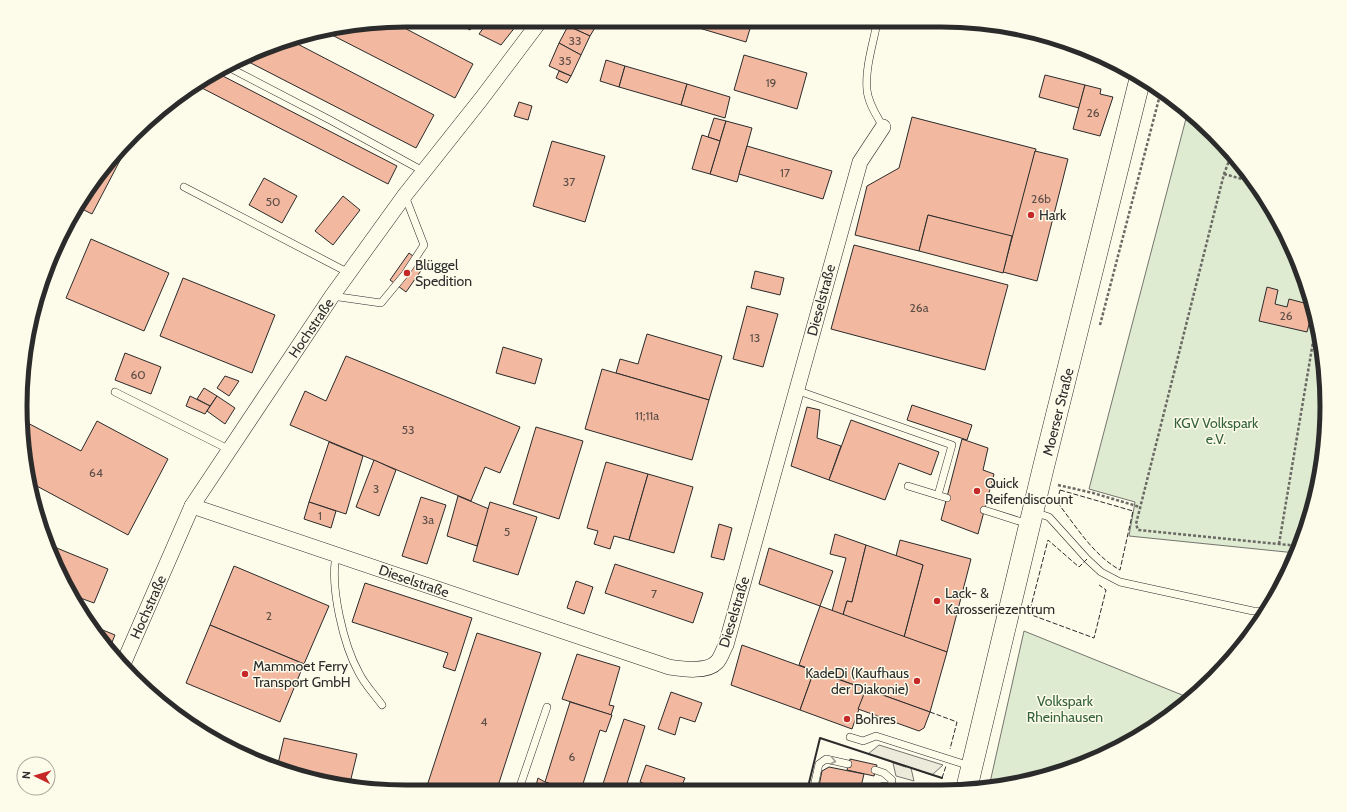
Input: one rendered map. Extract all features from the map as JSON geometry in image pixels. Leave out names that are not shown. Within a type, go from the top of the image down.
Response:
[{"type":"main road","name":"Moerser Straße","points":[[968,784],[1139,83]]},
{"type":"street","name":"Hochstraße","points":[[125,660],[192,506],[332,296],[423,171],[482,98],[535,27]]},
{"type":"street","name":"Dieselstraße","points":[[192,506],[669,666],[686,670],[701,669],[717,662],[726,645],[860,162],[883,127]]},
{"type":"lane","points":[[876,27],[869,65],[867,91],[874,113],[883,127]]},
{"type":"lane","points":[[232,69],[423,171]]},
{"type":"lane","points":[[184,187],[349,273]]},
{"type":"lane","points":[[332,296],[381,303],[405,274],[424,245],[405,195]]},
{"type":"lane","points":[[796,390],[952,445],[938,495]]},
{"type":"lane","points":[[115,392],[230,450]]},
{"type":"lane","points":[[908,486],[947,498]]},
{"type":"lane","points":[[984,510],[1032,518],[1049,517],[1087,559],[1101,572],[1120,582],[1253,611],[1260,611]]},
{"type":"lane","points":[[336,555],[334,583],[347,646],[359,674],[382,705]]},
{"type":"lane","points":[[520,785],[547,706]]},
{"type":"lane","points":[[850,737],[863,741],[876,736],[972,766]]},
{"type":"lane","points":[[814,785],[819,764],[826,759],[848,764]]},
{"type":"lane","points":[[875,770],[884,772],[892,780],[892,785]]},
{"type":"path","points":[[1229,160],[1224,174],[1136,524],[1138,530],[1293,545]]},
{"type":"path","points":[[1224,174],[1245,180]]},
{"type":"path","points":[[1279,544],[1315,344]]},
{"type":"path","points":[[1057,485],[1093,493],[1140,507]]},
{"type":"green space","name":"KGV Volkspark e.V.","points":[[1186,117],[1226,156],[1256,195],[1281,238],[1300,284],[1313,332],[1317,357],[1320,406],[1317,455],[1307,504],[1290,552],[1129,536],[1135,502],[1089,489]]},
{"type":"green space","name":"Volkspark Rheinhausen","points":[[1024,631],[1185,696],[1152,721],[1109,746],[1063,765],[1015,778],[990,782]]},
{"type":"shaded area","points":[[879,745],[943,765],[932,775],[911,768],[914,781],[896,776],[893,763],[906,767],[868,754]]},
{"type":"building","points":[[403,27],[473,64],[455,98],[331,34],[357,30]]},
{"type":"building","points":[[464,27],[472,27],[470,30]]},
{"type":"building","points":[[484,27],[515,27],[501,45],[479,34]]},
{"type":"building","points":[[567,27],[590,36],[581,55],[559,43]]},
{"type":"building","points":[[570,27],[595,27],[590,36]]},
{"type":"building","points":[[696,27],[750,27],[746,42]]},
{"type":"building","points":[[296,43],[434,115],[416,148],[248,62]]},
{"type":"building","points":[[559,43],[581,55],[571,76],[549,66]]},
{"type":"building","points":[[744,55],[807,73],[797,109],[734,90]]},
{"type":"building","points":[[606,60],[625,66],[619,87],[600,81]]},
{"type":"building","points":[[625,66],[687,84],[681,105],[619,87]]},
{"type":"building","points":[[559,71],[571,76],[567,83],[556,78]]},
{"type":"building","points":[[221,75],[397,166],[388,184],[201,87]]},
{"type":"building","points":[[1045,75],[1085,85],[1079,108],[1039,97]]},
{"type":"building","points":[[687,84],[730,97],[725,118],[681,105]]},
{"type":"building","points":[[1085,85],[1101,89],[1100,94],[1113,97],[1100,136],[1073,129]]},
{"type":"building","points":[[519,102],[532,106],[528,120],[514,116]]},
{"type":"building","points":[[912,117],[1036,149],[1013,237],[928,215],[919,251],[855,235],[867,186],[899,168]]},
{"type":"building","points":[[714,118],[726,121],[720,141],[708,137]]},
{"type":"building","points":[[726,121],[752,128],[737,182],[710,174]]},
{"type":"building","points":[[702,135],[720,141],[710,174],[692,169]]},
{"type":"building","points":[[552,141],[605,156],[585,222],[533,206]]},
{"type":"building","points":[[747,146],[832,171],[823,199],[739,174]]},
{"type":"building","points":[[1035,151],[1068,159],[1037,281],[1003,272]]},
{"type":"building","points":[[124,153],[92,214],[82,209],[105,175]]},
{"type":"building","points":[[264,178],[297,196],[282,223],[249,205]]},
{"type":"building","points":[[343,196],[360,210],[333,245],[315,231]]},
{"type":"building","points":[[928,215],[1012,236],[1003,273],[919,251]]},
{"type":"building","points":[[91,239],[169,273],[144,331],[66,298]]},
{"type":"building","points":[[854,245],[1008,285],[985,370],[831,329]]},
{"type":"building","name":"Blüggel Spedition","points":[[409,253],[425,265],[406,292],[390,280]]},
{"type":"building","points":[[755,271],[784,278],[780,295],[751,288]]},
{"type":"building","points":[[183,278],[275,315],[252,373],[160,336]]},
{"type":"building","points":[[1267,287],[1278,290],[1275,304],[1287,307],[1289,299],[1306,303],[1310,320],[1307,332],[1259,321]]},
{"type":"building","points":[[747,306],[778,314],[763,367],[733,359]]},
{"type":"building","points":[[647,334],[722,356],[709,400],[616,373],[620,359],[638,364]]},
{"type":"building","points":[[503,347],[542,359],[535,384],[496,373]]},
{"type":"building","points":[[125,353],[161,367],[151,394],[115,380]]},
{"type":"building","points":[[346,356],[520,427],[500,473],[485,467],[471,501],[290,425],[305,391],[326,401]]},
{"type":"building","points":[[602,369],[709,400],[692,460],[585,429]]},
{"type":"building","points":[[225,376],[239,381],[229,396],[217,388]]},
{"type":"building","points":[[204,388],[217,396],[210,406],[197,399]]},
{"type":"building","points":[[190,396],[210,406],[205,414],[186,406]]},
{"type":"building","points":[[217,396],[235,408],[225,424],[207,411]]},
{"type":"building","points":[[912,405],[972,425],[967,440],[907,420]]},
{"type":"building","points":[[807,407],[820,410],[817,438],[841,446],[829,480],[791,466]]},
{"type":"building","points":[[851,420],[939,452],[931,475],[899,463],[885,500],[829,480]]},
{"type":"building","points":[[97,421],[168,459],[128,535],[35,485],[30,455],[28,423],[81,451]]},
{"type":"building","points":[[536,427],[583,441],[559,519],[513,504]]},
{"type":"building","points":[[962,439],[988,448],[983,470],[994,474],[978,534],[941,520]]},
{"type":"building","points":[[329,442],[363,456],[346,514],[309,502]]},
{"type":"building","points":[[374,460],[396,470],[379,516],[356,507]]},
{"type":"building","points":[[606,462],[648,474],[629,540],[614,536],[610,549],[594,544],[598,531],[587,528]]},
{"type":"building","points":[[648,474],[693,487],[674,553],[629,540]]},
{"type":"building","points":[[458,496],[489,509],[477,546],[447,536]]},
{"type":"building","points":[[421,497],[446,505],[427,564],[402,556]]},
{"type":"building","points":[[309,502],[336,511],[331,528],[304,519]]},
{"type":"building","points":[[490,502],[537,517],[518,575],[473,561]]},
{"type":"building","points":[[719,524],[732,528],[724,560],[711,557]]},
{"type":"building","points":[[835,534],[866,545],[852,602],[847,601],[843,615],[832,611],[846,558],[830,554]]},
{"type":"building","name":"Lack- & Karosseriezentrum","points":[[900,540],[971,559],[947,652],[904,637],[923,565],[896,556]]},
{"type":"building","points":[[866,545],[923,565],[904,637],[843,615],[847,601],[852,602]]},
{"type":"building","points":[[54,547],[108,569],[94,603],[79,598],[66,574]]},
{"type":"building","points":[[769,548],[833,571],[820,606],[759,584]]},
{"type":"building","points":[[615,564],[703,593],[693,623],[605,593]]},
{"type":"building","points":[[234,566],[329,606],[304,664],[210,625]]},
{"type":"building","points":[[576,581],[593,587],[584,614],[567,608]]},
{"type":"building","points":[[365,583],[472,618],[455,671],[443,667],[448,653],[352,622]]},
{"type":"building","points":[[820,606],[947,652],[930,712],[799,665]]},
{"type":"building","name":"Mammoet Ferry Transport GmbH","points":[[210,625],[304,664],[280,722],[186,683]]},
{"type":"building","points":[[99,628],[115,635],[111,644]]},
{"type":"building","points":[[477,633],[541,653],[498,785],[427,785]]},
{"type":"building","points":[[742,645],[814,671],[800,710],[731,685]]},
{"type":"building","points":[[577,654],[620,667],[609,705],[614,706],[611,715],[562,699]]},
{"type":"building","points":[[814,671],[866,689],[852,729],[800,710]]},
{"type":"building","points":[[866,689],[930,712],[924,728],[919,731],[858,709]]},
{"type":"building","points":[[671,692],[702,703],[695,722],[680,717],[675,735],[658,729]]},
{"type":"building","points":[[570,702],[612,715],[606,732],[600,730],[583,785],[554,785],[545,782]]},
{"type":"building","points":[[624,719],[645,726],[627,785],[603,785]]},
{"type":"building","points":[[284,738],[357,754],[350,781],[308,772],[278,763]]},
{"type":"building","points":[[850,759],[877,765],[874,776],[847,770]]},
{"type":"building","points":[[646,765],[685,778],[682,785],[648,785],[640,782]]},
{"type":"building","points":[[829,767],[864,774],[861,785],[819,785],[822,771]]},
{"type":"building","points":[[538,778],[554,785],[536,785]]},
{"type":"fence","points":[[1060,490],[1133,511],[1120,570],[1101,556],[1078,530],[1057,502],[1060,490]]},
{"type":"fence","points":[[1087,559],[1079,567],[1048,540],[1029,614],[1094,638],[1106,590],[1099,585]]},
{"type":"fence","points":[[930,712],[957,722],[950,749]]},
{"type":"fence","points":[[942,778],[946,766]]},
{"type":"wall","points":[[808,785],[820,738],[942,778]]},
{"type":"place","name":"Hark","points":[[1031,215]]},
{"type":"place","name":"Blüggel Spedition","points":[[407,273]]},
{"type":"place","name":"Quick Reifendiscount","points":[[977,491]]},
{"type":"place","name":"Lack- & Karosseriezentrum","points":[[937,601]]},
{"type":"place","name":"Mammoet Ferry Transport GmbH","points":[[245,674]]},
{"type":"place","name":"KadeDi (Kaufhaus der Diakonie)","points":[[917,681]]},
{"type":"place","name":"Bohres","points":[[847,719]]}]
